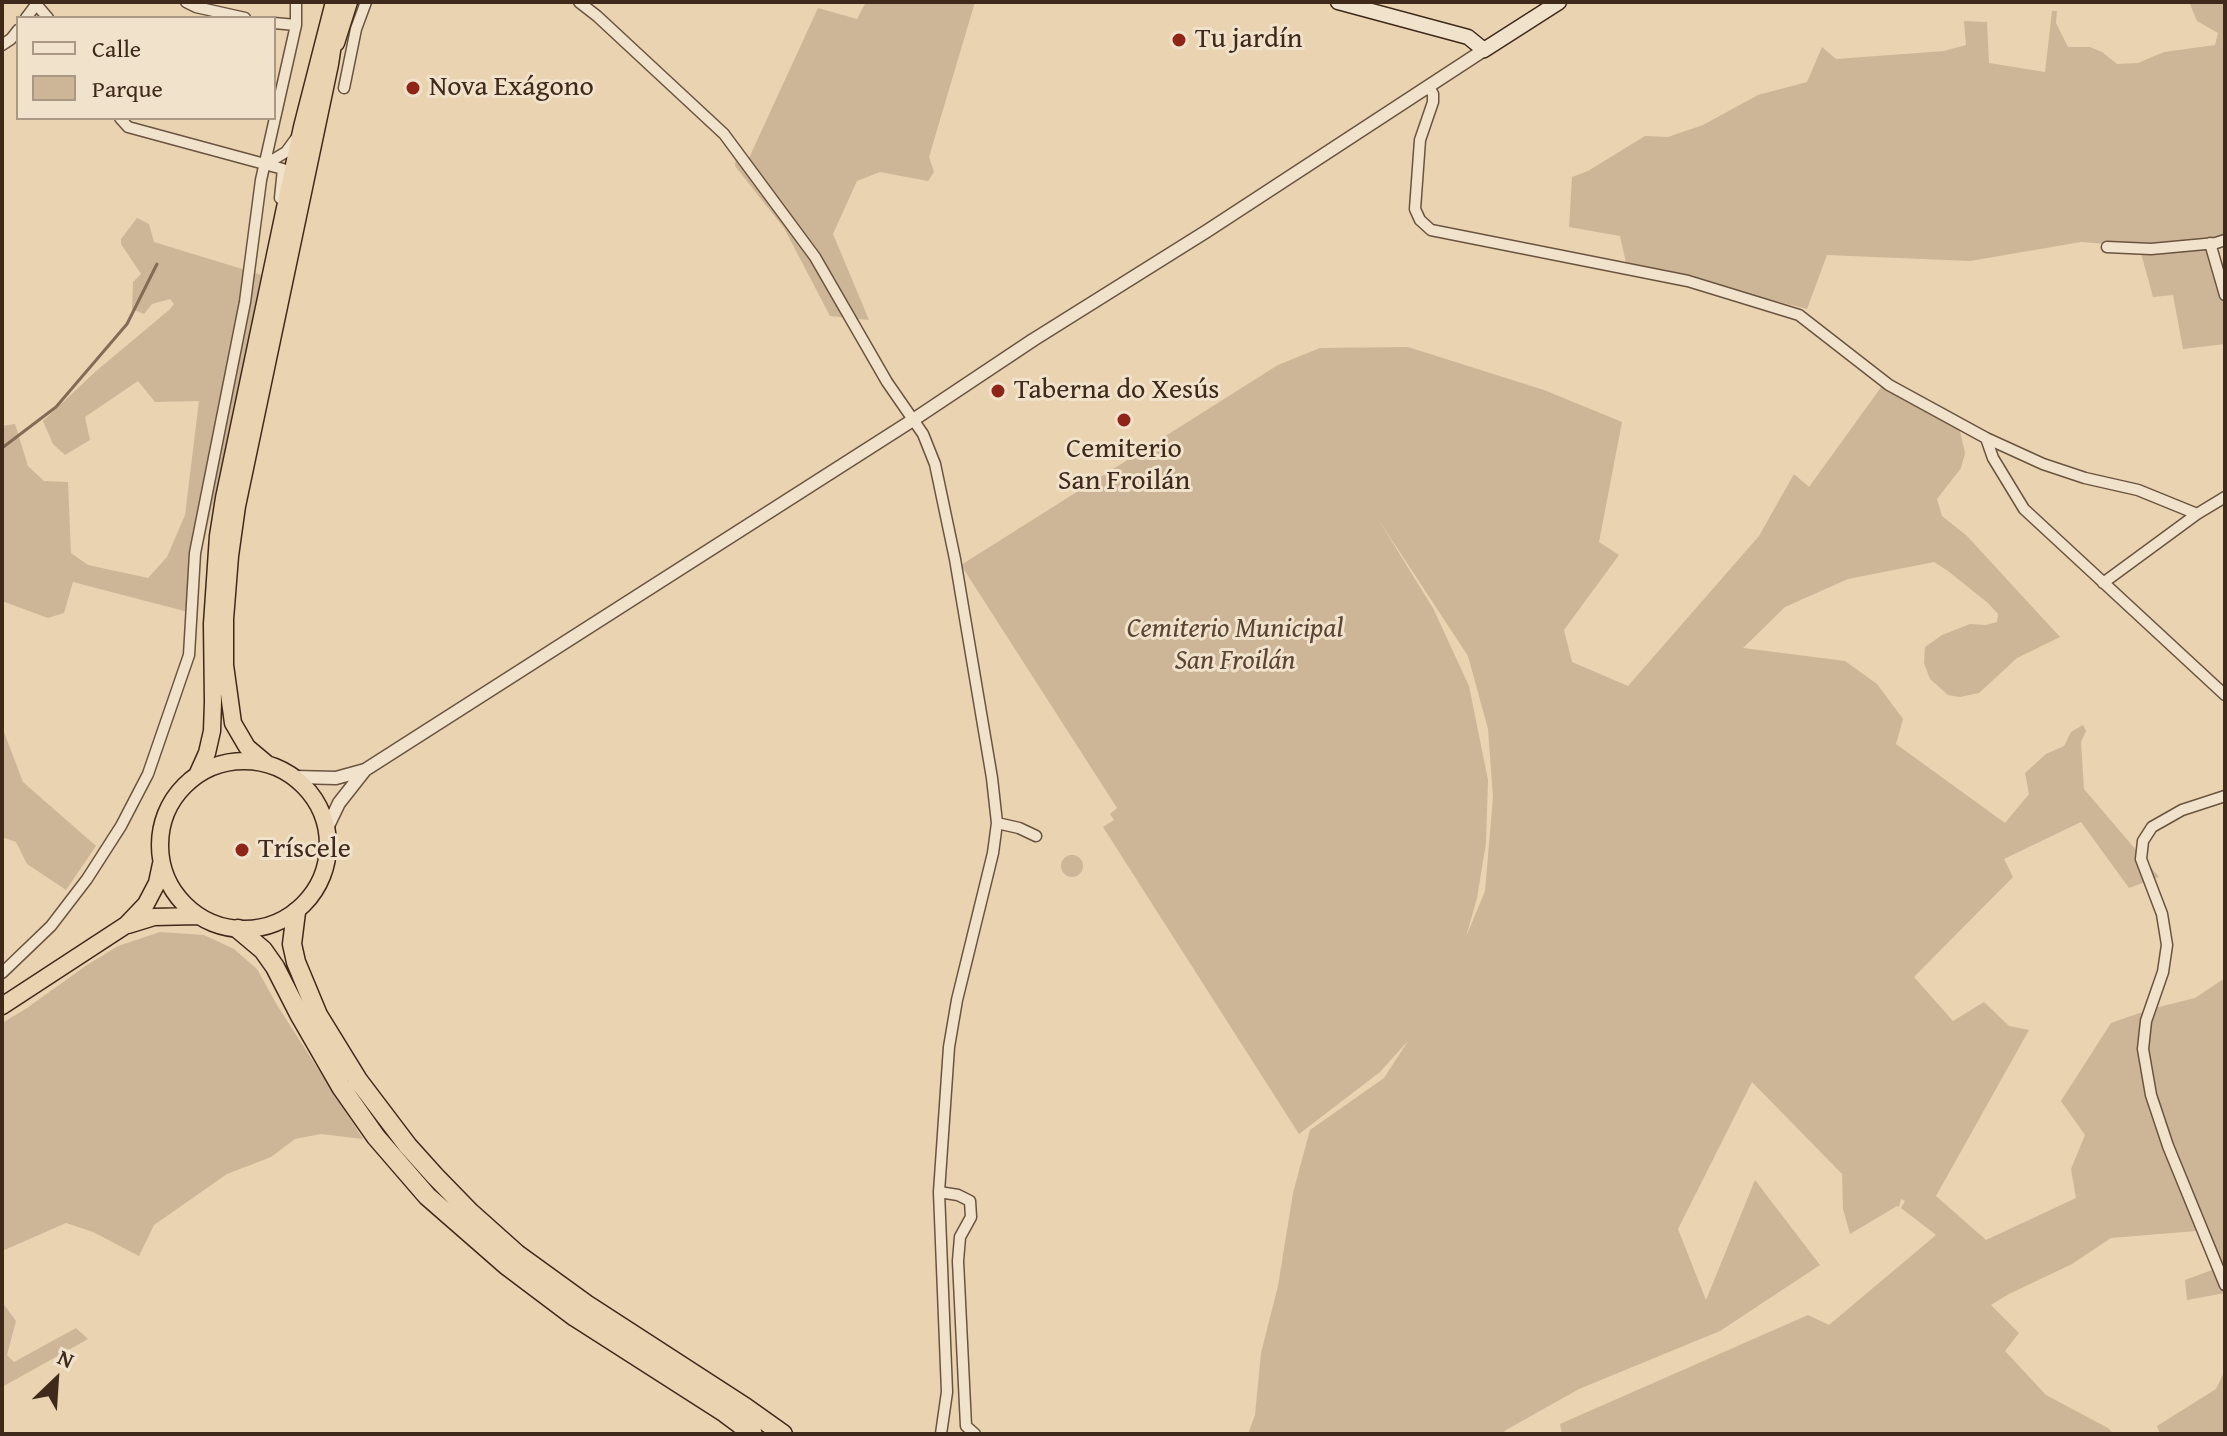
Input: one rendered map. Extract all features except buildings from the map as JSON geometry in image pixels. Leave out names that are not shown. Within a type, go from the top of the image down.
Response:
[{"type":"highway","points":[[324,62],[327,2]]},
{"type":"highway","points":[[161,864],[181,902],[197,916],[217,925],[238,929],[258,928],[296,912],[312,895],[323,875],[328,852],[327,828],[315,800],[295,777],[266,763],[247,747],[233,723],[225,665],[225,619],[237,506],[336,2]]},
{"type":"highway","points":[[198,773],[212,731],[212,624],[220,523],[302,127],[349,2]]},
{"type":"highway","points":[[2,1006],[126,925],[146,904],[157,883],[161,864],[159,838],[165,813],[179,790],[198,773],[220,763],[243,760],[266,763]]},
{"type":"highway","points":[[296,912],[292,944],[296,962],[318,1015],[358,1080],[435,1176],[517,1254],[586,1304],[783,1434]]},
{"type":"highway","points":[[126,925],[154,917],[197,916]]},
{"type":"highway","points":[[238,929],[263,950],[341,1087],[376,1137],[427,1196],[506,1265],[575,1317],[753,1434]]},
{"type":"main road","points":[[1338,2],[1468,37],[1484,50],[1559,2]]},
{"type":"street","points":[[186,2],[236,16]]},
{"type":"street","points":[[276,118],[296,25],[296,2]]},
{"type":"street","points":[[344,88],[356,29],[366,2]]},
{"type":"street","points":[[579,2],[724,134],[815,257],[887,382],[923,434],[935,464],[955,559],[997,823],[949,1047],[939,1192],[947,1392],[941,1434]]},
{"type":"street","points":[[276,23],[296,25]]},
{"type":"street","points":[[295,777],[336,778],[365,770],[1484,50]]},
{"type":"street","points":[[1429,87],[1433,102],[1420,140],[1415,209],[1420,220],[1431,230],[1688,281],[1799,315],[1889,385],[1986,438],[2043,464],[2085,478],[2138,490],[2197,514]]},
{"type":"street","points":[[122,120],[128,127],[283,169],[280,197],[282,224]]},
{"type":"street","points":[[2,973],[51,926],[87,879],[121,826],[148,774],[189,655],[195,553],[245,302],[256,210],[275,120]]},
{"type":"street","points":[[266,164],[286,152],[302,127]]},
{"type":"street","points":[[2107,247],[2151,249],[2225,240]]},
{"type":"street","points":[[2210,243],[2225,295]]},
{"type":"street","points":[[1986,438],[1993,458],[2024,509],[2225,695]]},
{"type":"street","points":[[2103,583],[2225,497]]},
{"type":"street","points":[[327,828],[339,803],[365,770]]},
{"type":"street","points":[[2225,796],[2182,810],[2152,827],[2143,841],[2141,859],[2162,914],[2167,945],[2163,972],[2144,1035],[2143,1049],[2151,1095],[2168,1146],[2225,1285]]},
{"type":"street","points":[[997,823],[1036,836]]},
{"type":"street","points":[[939,1192],[958,1195],[970,1201],[971,1217],[960,1237],[958,1261],[966,1426],[975,1434]]},
{"type":"green space","points":[[866,2],[975,2],[929,157],[934,172],[928,181],[880,172],[857,181],[833,234],[869,320],[830,316],[784,228],[735,166],[736,151],[749,158],[818,8],[857,19]]},
{"type":"green space","points":[[2189,2],[2225,2],[2225,235],[2211,240],[2225,292],[2225,344],[2183,349],[2173,295],[2153,297],[2141,253],[2118,245],[2081,242],[1970,261],[1827,255],[1807,309],[1626,263],[1620,236],[1569,227],[1572,177],[1588,171],[1645,136],[1668,137],[1703,125],[1758,95],[1807,82],[1822,47],[1836,59],[1944,51],[1966,45],[1964,21],[1987,22],[1989,63],[2045,72],[2052,11],[2057,11],[2056,23],[2068,47],[2090,47],[2117,64],[2138,63],[2164,52],[2215,45],[2218,33],[2197,21]]},
{"type":"green space","points":[[137,218],[149,224],[154,242],[265,276],[188,612],[73,582],[64,613],[48,618],[2,601],[2,426],[15,424],[28,466],[44,481],[68,482],[71,553],[88,565],[148,578],[167,557],[185,515],[199,401],[155,402],[138,381],[85,417],[90,440],[65,455],[53,444],[43,421],[174,304],[170,299],[152,304],[144,314],[132,309],[133,282],[141,274],[121,244],[121,239]]},
{"type":"green space","name":"Cemiterio Municipal San Froilán","points":[[1408,347],[1544,390],[1622,422],[1599,542],[1619,555],[1564,630],[1572,662],[1628,686],[1759,536],[1794,474],[1809,487],[1882,386],[1960,431],[1965,453],[1961,468],[1937,499],[1942,516],[1967,536],[2060,637],[2017,658],[1979,693],[1960,697],[1948,695],[1930,679],[1924,663],[1925,647],[1942,635],[1970,624],[1997,622],[1998,614],[1934,562],[1848,579],[1785,607],[1743,648],[1845,661],[1877,684],[1903,719],[1896,744],[2005,823],[2029,794],[2025,773],[2046,754],[2064,746],[2071,732],[2083,725],[2086,731],[2081,742],[2084,789],[2159,877],[2129,888],[2081,822],[2004,859],[2013,877],[1914,977],[1953,1021],[1984,1002],[2009,1026],[2029,1030],[1936,1196],[1986,1240],[2076,1198],[2071,1169],[2085,1135],[2061,1101],[2111,1023],[2195,998],[2225,978],[2225,1293],[2187,1300],[2185,1280],[2212,1270],[2196,1231],[2111,1238],[2072,1264],[1991,1305],[2019,1333],[2005,1351],[2046,1395],[2114,1434],[1562,1434],[1560,1424],[1808,1315],[1829,1325],[1936,1235],[1901,1208],[1905,1201],[1901,1199],[1899,1207],[1850,1234],[1843,1209],[1842,1174],[1752,1082],[1678,1229],[1706,1300],[1755,1180],[1820,1265],[1720,1331],[1579,1389],[1502,1434],[1248,1434],[1255,1415],[1261,1353],[1278,1286],[1293,1193],[1310,1130],[1384,1078],[1408,1041],[1380,1072],[1299,1134],[1103,827],[1114,820],[1110,814],[1117,808],[961,565],[1278,365],[1320,348]],"holes":[[[1378,519],[1468,656],[1488,729],[1493,797],[1485,891],[1466,937],[1477,898],[1486,843],[1488,780],[1469,686],[1433,608]]]},
{"type":"green space","points":[[2,727],[23,782],[96,846],[66,890],[27,864],[16,842],[2,837]]},
{"type":"green space","points":[[1068,855],[1076,855],[1083,866],[1076,877],[1068,877],[1061,870],[1061,862]]},
{"type":"green space","points":[[160,932],[204,935],[234,949],[257,969],[363,1139],[321,1134],[295,1139],[271,1157],[227,1174],[154,1225],[139,1256],[93,1232],[66,1223],[2,1251],[2,1023],[118,946]]},
{"type":"green space","points":[[2,1302],[16,1321],[7,1355],[14,1362],[76,1328],[88,1339],[2,1387]]},
{"type":"green space","points":[[2225,1370],[2225,1434],[2160,1434],[2157,1426],[2216,1389]]},
{"type":"waterway","points":[[2,448],[56,407],[127,324],[157,264]]},
{"type":"place","name":"Tu jardín","points":[[1179,40]]},
{"type":"place","name":"Nova Exágono","points":[[413,88]]},
{"type":"place","name":"Taberna do Xesús","points":[[998,391]]},
{"type":"place","name":"Cemiterio San Froilán","points":[[1124,420]]},
{"type":"place","name":"Tríscele","points":[[242,850]]}]
